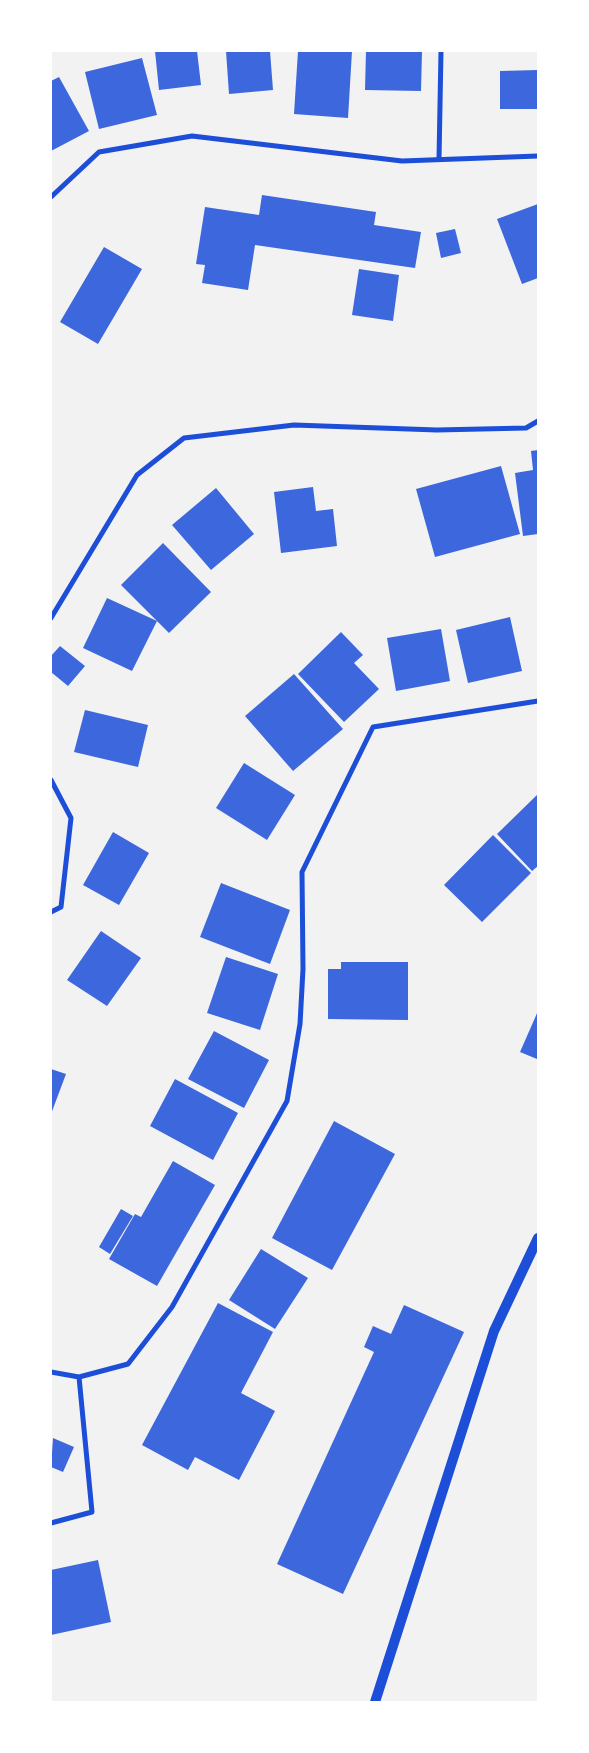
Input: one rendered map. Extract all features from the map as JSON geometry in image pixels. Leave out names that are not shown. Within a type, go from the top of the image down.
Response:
[{"type":"main road","points":[[374,1702],[494,1331],[538,1238]]},
{"type":"street","points":[[439,159],[440,51]]},
{"type":"street","points":[[51,197],[99,152],[192,136],[402,161],[538,156]]},
{"type":"street","points":[[51,618],[137,474],[184,438],[294,425],[436,430],[526,428],[538,421]]},
{"type":"street","points":[[51,1372],[80,1377],[128,1364],[172,1307],[287,1101],[300,1024],[303,969],[302,872],[373,727],[538,701]]},
{"type":"street","points":[[51,780],[71,818],[61,907],[51,912]]},
{"type":"street","points":[[51,1523],[92,1512],[80,1377]]},
{"type":"building","points":[[155,51],[197,51],[201,85],[159,90]]},
{"type":"building","points":[[226,51],[270,51],[273,90],[229,94]]},
{"type":"building","points":[[298,51],[352,51],[348,118],[294,114]]},
{"type":"building","points":[[366,51],[422,51],[421,91],[365,90]]},
{"type":"building","points":[[142,58],[157,115],[99,129],[85,72]]},
{"type":"building","points":[[538,70],[538,109],[500,109],[500,71]]},
{"type":"building","points":[[59,77],[89,131],[51,151],[51,81]]},
{"type":"building","points":[[262,195],[376,212],[374,225],[421,232],[415,268],[255,245],[248,290],[202,283],[205,265],[196,264],[205,207],[259,215]]},
{"type":"building","points":[[538,204],[538,278],[522,284],[497,219]]},
{"type":"building","points":[[455,229],[461,253],[441,258],[436,233]]},
{"type":"building","points":[[104,247],[142,269],[98,344],[60,322]]},
{"type":"building","points":[[359,269],[399,275],[393,321],[352,315]]},
{"type":"building","points":[[538,450],[538,534],[523,536],[515,473],[533,470],[531,451]]},
{"type":"building","points":[[501,466],[520,534],[435,557],[416,489]]},
{"type":"building","points":[[313,487],[316,511],[333,509],[337,546],[281,553],[274,492]]},
{"type":"building","points":[[216,488],[254,534],[211,570],[172,525]]},
{"type":"building","points":[[163,543],[211,592],[169,633],[121,585]]},
{"type":"building","points":[[107,598],[157,621],[132,671],[83,648]]},
{"type":"building","points":[[510,617],[522,671],[468,683],[456,630]]},
{"type":"building","points":[[441,629],[450,681],[396,691],[387,638]]},
{"type":"building","points":[[341,632],[363,655],[354,663],[379,689],[344,722],[298,674]]},
{"type":"building","points":[[60,646],[85,666],[68,686],[51,672],[51,656]]},
{"type":"building","points":[[294,674],[343,729],[293,771],[245,716]]},
{"type":"building","points":[[85,710],[148,725],[138,767],[74,752]]},
{"type":"building","points":[[244,763],[295,795],[267,840],[216,808]]},
{"type":"building","points":[[538,794],[538,866],[532,871],[497,834]]},
{"type":"building","points":[[113,832],[149,853],[119,905],[83,885]]},
{"type":"building","points":[[493,835],[531,873],[482,922],[444,885]]},
{"type":"building","points":[[221,883],[290,910],[270,964],[200,937]]},
{"type":"building","points":[[101,931],[141,958],[107,1006],[67,980]]},
{"type":"building","points":[[226,957],[278,974],[260,1030],[207,1013]]},
{"type":"building","points":[[341,962],[408,962],[408,1020],[328,1019],[328,969],[341,969]]},
{"type":"building","points":[[538,1011],[538,1058],[537,1059],[520,1052]]},
{"type":"building","points":[[214,1031],[269,1060],[244,1108],[188,1079]]},
{"type":"building","points":[[51,1069],[66,1074],[51,1114]]},
{"type":"building","points":[[175,1079],[238,1113],[213,1160],[150,1126]]},
{"type":"building","points":[[334,1121],[395,1154],[332,1270],[272,1238]]},
{"type":"building","points":[[173,1161],[215,1185],[157,1286],[109,1259],[135,1214],[141,1217]]},
{"type":"building","points":[[121,1209],[133,1216],[110,1254],[99,1247]]},
{"type":"building","points":[[261,1249],[308,1278],[275,1329],[229,1300]]},
{"type":"building","points":[[218,1303],[273,1332],[241,1393],[275,1411],[239,1480],[195,1457],[188,1470],[142,1445]]},
{"type":"building","points":[[404,1305],[464,1332],[343,1594],[277,1564],[374,1352],[364,1347],[373,1326],[391,1334]]},
{"type":"building","points":[[53,1438],[74,1447],[63,1472],[51,1467]]},
{"type":"building","points":[[98,1560],[111,1622],[51,1635],[51,1570]]}]
